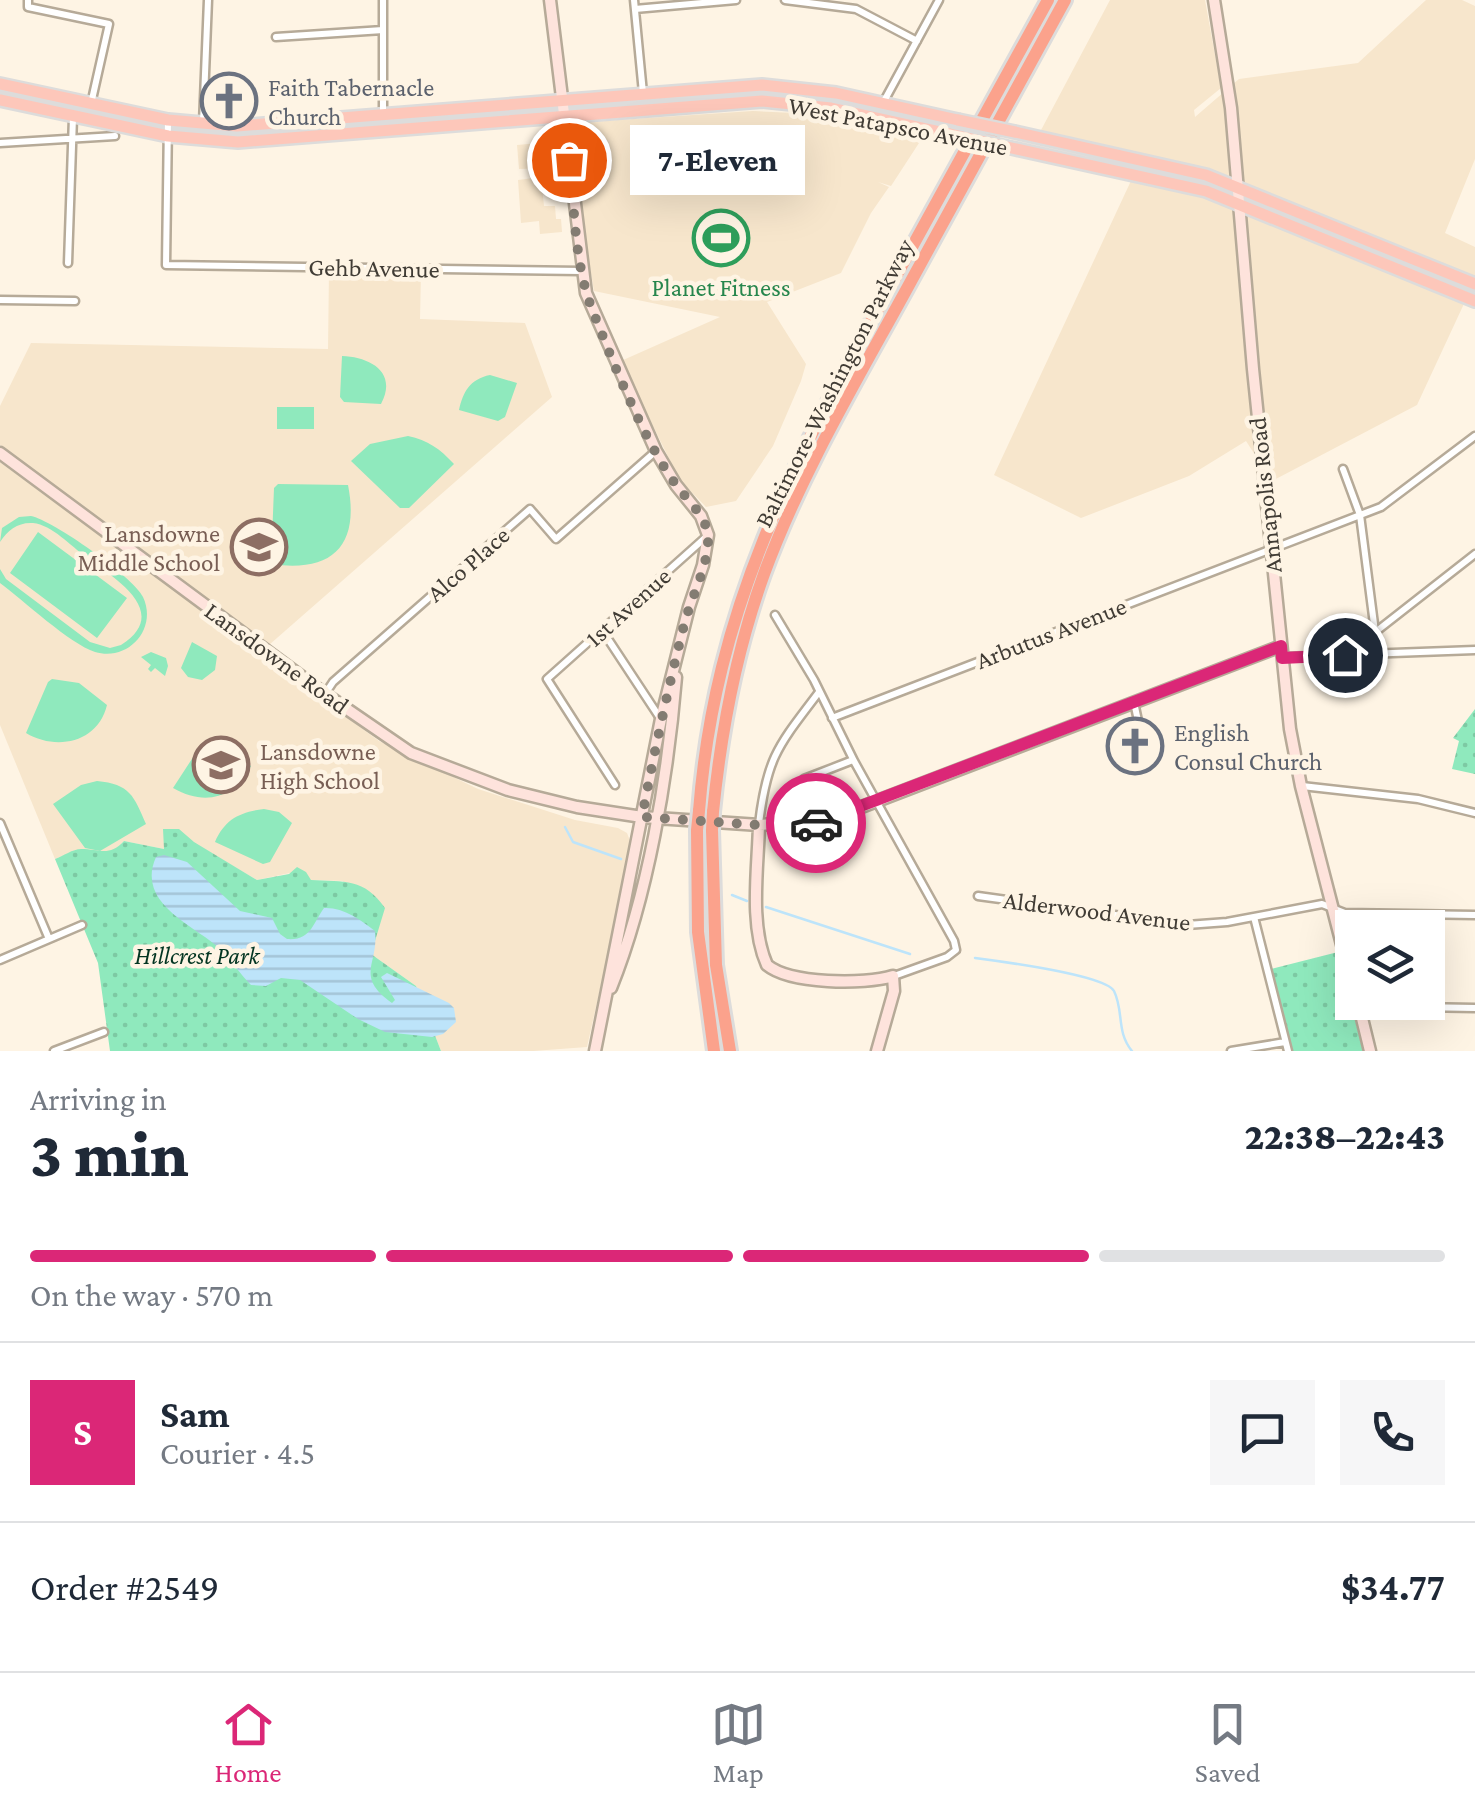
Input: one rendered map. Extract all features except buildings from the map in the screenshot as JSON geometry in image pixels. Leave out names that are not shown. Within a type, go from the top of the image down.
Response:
[{"type":"highway","name":"Baltimore-Washington Parkway","points":[[714,1051],[698,932],[706,740],[739,601],[767,526],[838,384],[1048,0]]},
{"type":"highway","name":"Baltimore-Washington Parkway","points":[[706,812],[735,672],[780,534],[845,402],[1065,0]]},
{"type":"highway","name":"Baltimore-Washington Parkway","points":[[705,830],[715,948],[730,1051]]},
{"type":"main road","name":"West Patapsco Avenue","points":[[0,84],[203,124],[268,124],[762,85],[798,87],[1183,169],[1237,185],[1475,284]]},
{"type":"main road","points":[[645,108],[648,100],[679,98],[686,90]]},
{"type":"main road","name":"West Patapsco Avenue","points":[[0,100],[168,136],[270,141],[762,101],[831,108],[1170,182],[1238,203],[1475,301]]},
{"type":"main road","points":[[875,118],[883,111],[946,125],[958,120]]},
{"type":"street","points":[[28,0],[28,7],[109,24],[92,104]]},
{"type":"street","points":[[203,124],[208,0]]},
{"type":"street","points":[[383,0],[384,115]]},
{"type":"street","points":[[550,0],[582,271],[592,309],[656,452],[704,520],[708,535],[661,718],[595,1051]]},
{"type":"street","points":[[643,93],[635,4],[736,0]]},
{"type":"street","points":[[785,0],[856,9],[917,40]]},
{"type":"street","points":[[882,104],[939,0]]},
{"type":"street","name":"Annapolis Road","points":[[1214,0],[1231,108],[1281,652],[1300,786],[1335,916]]},
{"type":"street","points":[[276,37],[383,30]]},
{"type":"street","points":[[68,263],[73,116]]},
{"type":"street","points":[[168,120],[168,136]]},
{"type":"street","points":[[0,143],[115,136]]},
{"type":"street","name":"Gehb Avenue","points":[[168,136],[166,265],[582,271]]},
{"type":"street","points":[[0,300],[75,300]]},
{"type":"street","name":"Arbutus Avenue","points":[[832,718],[1360,515],[1391,501],[1475,436]]},
{"type":"street","name":"Alco Place","points":[[325,694],[337,678],[530,509],[556,539],[656,452]]},
{"type":"street","name":"Lansdowne Road","points":[[0,453],[325,694],[411,753],[480,781],[539,799],[642,817],[759,825],[825,821],[1134,702],[1281,652]]},
{"type":"street","points":[[1342,469],[1360,515],[1375,632]]},
{"type":"street","name":"1st Avenue","points":[[615,785],[547,679],[708,535]]},
{"type":"street","points":[[1345,655],[1475,554]]},
{"type":"street","points":[[774,615],[820,692],[956,950],[947,957],[893,976],[854,984],[780,972],[767,965],[761,946],[758,913],[762,792],[772,759],[820,692]]},
{"type":"street","points":[[602,630],[661,718]]},
{"type":"street","points":[[604,1007],[634,925],[670,746],[679,645]]},
{"type":"street","points":[[1281,652],[1345,655],[1475,650]]},
{"type":"street","points":[[1134,702],[1141,735],[1140,762]]},
{"type":"street","points":[[804,779],[853,760]]},
{"type":"street","points":[[1300,786],[1418,799],[1475,813]]},
{"type":"street","points":[[0,823],[49,939]]},
{"type":"street","name":"Alderwood Avenue","points":[[978,896],[1186,925],[1322,904],[1345,913],[1475,915]]},
{"type":"street","points":[[1231,1051],[1286,1047],[1254,917]]},
{"type":"street","points":[[0,960],[82,926]]},
{"type":"street","points":[[877,1051],[894,991],[893,976]]},
{"type":"street","points":[[1445,1007],[1475,1008]]},
{"type":"street","points":[[1362,1020],[1370,1051]]},
{"type":"street","points":[[54,1051],[104,1032]]},
{"type":"shaded area","points":[[1110,0],[1205,0],[1221,88],[1194,110],[1195,117],[1239,79],[1358,63],[1426,0],[1462,0],[1475,6],[1475,159],[1445,233],[1475,247],[1475,280],[1417,405],[1272,481],[1246,441],[1189,476],[1081,518],[994,475],[1143,155],[1040,132]]},
{"type":"shaded area","points":[[753,111],[815,114],[899,133],[919,143],[891,186],[878,182],[889,187],[871,213],[841,273],[767,302],[806,364],[801,381],[773,446],[736,501],[706,507],[679,479],[621,361],[720,317],[594,291],[576,187],[573,123]]},
{"type":"shaded area","points":[[550,142],[552,168],[519,169],[517,145]]},
{"type":"shaded area","points":[[541,177],[544,206],[555,206],[562,232],[540,234],[539,221],[521,223],[518,180]]},
{"type":"shaded area","name":"Lansdowne Middle School","points":[[329,271],[421,272],[420,319],[525,323],[552,397],[269,645],[0,445],[0,406],[31,343],[328,349]]},
{"type":"shaded area","name":"Lansdowne High School","points":[[0,462],[379,741],[478,789],[627,833],[632,846],[587,1047],[441,1051],[416,986],[371,954],[343,881],[311,880],[290,873],[257,880],[194,843],[164,849],[124,841],[116,849],[102,853],[80,849],[55,859],[0,725]]},
{"type":"green space","points":[[342,356],[371,363],[384,375],[381,404],[344,402],[340,397]]},
{"type":"green space","points":[[490,375],[517,383],[505,417],[498,421],[459,410],[468,387]]},
{"type":"green space","points":[[277,407],[314,407],[314,429],[277,429]]},
{"type":"green space","points":[[408,436],[433,446],[454,464],[409,508],[400,508],[351,461],[370,444]]},
{"type":"green space","points":[[278,484],[348,485],[350,524],[337,551],[310,564],[271,564],[274,488]]},
{"type":"green space","points":[[31,516],[92,550],[125,576],[143,597],[147,609],[143,631],[129,647],[107,654],[95,652],[60,631],[0,583],[0,569],[6,579],[90,642],[110,648],[136,633],[141,620],[133,596],[54,532],[33,523],[23,524],[10,530],[0,542],[2,528],[19,517]]},
{"type":"green space","points":[[38,532],[127,598],[97,638],[10,573]]},
{"type":"green space","points":[[192,642],[217,656],[215,670],[202,680],[188,677],[181,668]]},
{"type":"green space","points":[[151,652],[166,658],[165,676],[155,668],[151,672],[151,665],[141,657]]},
{"type":"green space","points":[[52,679],[79,683],[107,705],[95,728],[62,742],[26,733]]},
{"type":"green space","points":[[1475,709],[1475,774],[1452,769],[1459,741],[1453,738]]},
{"type":"green space","points":[[207,743],[251,766],[244,777],[227,792],[207,798],[173,788],[201,745]]},
{"type":"green space","points":[[97,781],[117,785],[129,793],[146,824],[100,851],[85,848],[53,804],[81,785]]},
{"type":"green space","points":[[264,809],[279,812],[292,823],[270,862],[263,864],[215,842],[234,818]]},
{"type":"green space","name":"Hillcrest Park","points":[[163,829],[179,829],[257,880],[289,874],[297,867],[311,880],[353,884],[369,891],[385,908],[371,954],[416,986],[441,1051],[110,1051],[98,963],[55,859],[78,849],[109,851],[124,841],[164,849]]},
{"type":"green space","points":[[1335,953],[1335,1020],[1355,1020],[1363,1051],[1292,1051],[1271,969]]},
{"type":"water","points":[[164,855],[187,862],[240,911],[272,918],[287,939],[306,934],[324,908],[358,919],[375,931],[371,977],[381,994],[392,1003],[395,1000],[381,977],[387,973],[449,1003],[456,1022],[443,1034],[432,1037],[385,1032],[358,1019],[300,980],[281,978],[266,986],[251,985],[219,948],[161,901],[152,874],[156,857]]},
{"type":"waterway","points":[[565,827],[573,842],[621,859]]},
{"type":"waterway","points":[[732,895],[747,901]]},
{"type":"waterway","points":[[766,907],[910,954]]},
{"type":"waterway","points":[[975,958],[1050,970],[1106,985],[1114,991],[1124,1036],[1132,1051]]},
{"type":"way so far","points":[[569,160],[582,271],[592,309],[656,452],[704,520],[708,535],[661,718],[642,817],[759,825],[816,823]]},
{"type":"place","name":"Faith Tabernacle Church","points":[[229,101]]},
{"type":"place","name":"7-Eleven","points":[[569,160]]},
{"type":"place","name":"Planet Fitness","points":[[721,238]]},
{"type":"place","name":"Lansdowne Middle School","points":[[259,547]]},
{"type":"place","name":"English Consul Church","points":[[1135,746]]},
{"type":"place","name":"Lansdowne High School","points":[[221,765]]},
{"type":"route","points":[[816,823],[1281,646],[1282,658],[1345,655]]}]
